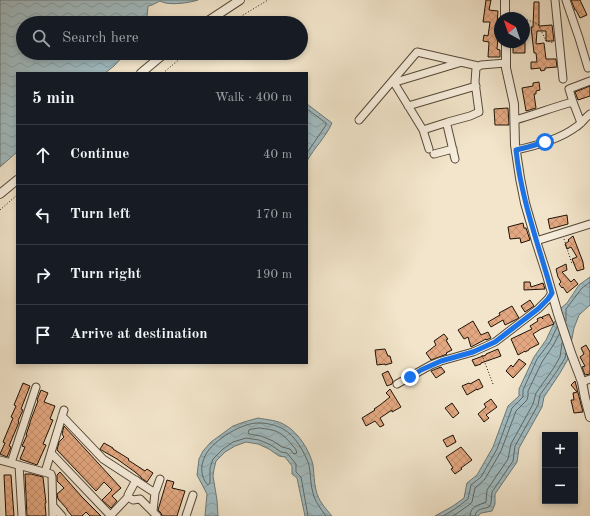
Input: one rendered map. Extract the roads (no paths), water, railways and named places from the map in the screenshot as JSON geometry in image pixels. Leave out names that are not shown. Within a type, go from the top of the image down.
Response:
[{"type":"street","points":[[216,16],[240,0]]},
{"type":"street","points":[[505,0],[505,12]]},
{"type":"street","points":[[555,0],[563,79]]},
{"type":"street","points":[[566,0],[588,68]]},
{"type":"street","points":[[506,48],[506,63],[514,104],[516,150],[524,198],[558,314],[582,382],[590,417]]},
{"type":"street","points":[[359,120],[417,52],[478,66],[506,63]]},
{"type":"street","points":[[142,72],[157,60]]},
{"type":"street","points":[[393,81],[400,81],[462,62]]},
{"type":"street","points":[[423,130],[479,112],[476,86],[476,68],[478,66]]},
{"type":"street","points":[[393,81],[423,130],[432,151],[453,149]]},
{"type":"street","points":[[581,123],[569,89],[590,82]]},
{"type":"street","points":[[408,106],[476,86]]},
{"type":"street","points":[[515,120],[573,102]]},
{"type":"street","points":[[516,150],[562,135],[575,128],[590,114]]},
{"type":"street","points":[[448,122],[447,127],[455,159]]},
{"type":"street","points":[[0,194],[16,181]]},
{"type":"street","points":[[536,241],[590,224]]},
{"type":"street","points":[[397,384],[421,370],[441,361],[479,349],[495,342],[541,306],[552,293]]},
{"type":"street","points":[[582,382],[590,379]]},
{"type":"street","points":[[11,463],[36,387]]},
{"type":"street","points":[[45,472],[63,413],[103,459],[156,493]]},
{"type":"street","points":[[51,453],[110,516],[128,497],[136,480]]},
{"type":"street","points":[[0,460],[50,473],[52,475],[53,516]]},
{"type":"street","points":[[19,465],[22,516]]},
{"type":"street","points":[[155,514],[156,493],[160,479]]},
{"type":"street","points":[[186,516],[193,495]]},
{"type":"street","points":[[128,497],[133,500],[140,499],[155,514]]},
{"type":"street","points":[[53,506],[62,516]]},
{"type":"water","points":[[0,0],[198,0],[173,4],[160,1],[148,6],[147,16],[16,16],[16,60],[120,60],[106,72],[16,72],[16,153],[0,167]]},
{"type":"water","points":[[308,105],[332,123],[327,133],[308,160]]},
{"type":"water","points":[[590,277],[590,305],[579,315],[574,328],[568,359],[544,397],[542,407],[519,448],[517,462],[495,494],[495,504],[492,511],[481,513],[478,516],[435,516],[464,498],[467,483],[477,475],[493,447],[508,406],[519,396],[519,389],[534,357],[546,340],[555,321],[562,318],[561,308],[567,303],[579,285]]},
{"type":"water","points":[[258,418],[282,423],[290,428],[299,437],[306,448],[313,465],[315,487],[318,497],[332,516],[305,516],[297,478],[292,474],[292,466],[285,457],[279,456],[258,444],[246,442],[225,452],[216,461],[213,476],[218,516],[205,516],[207,494],[197,475],[199,459],[203,451],[211,442],[233,426]]}]
